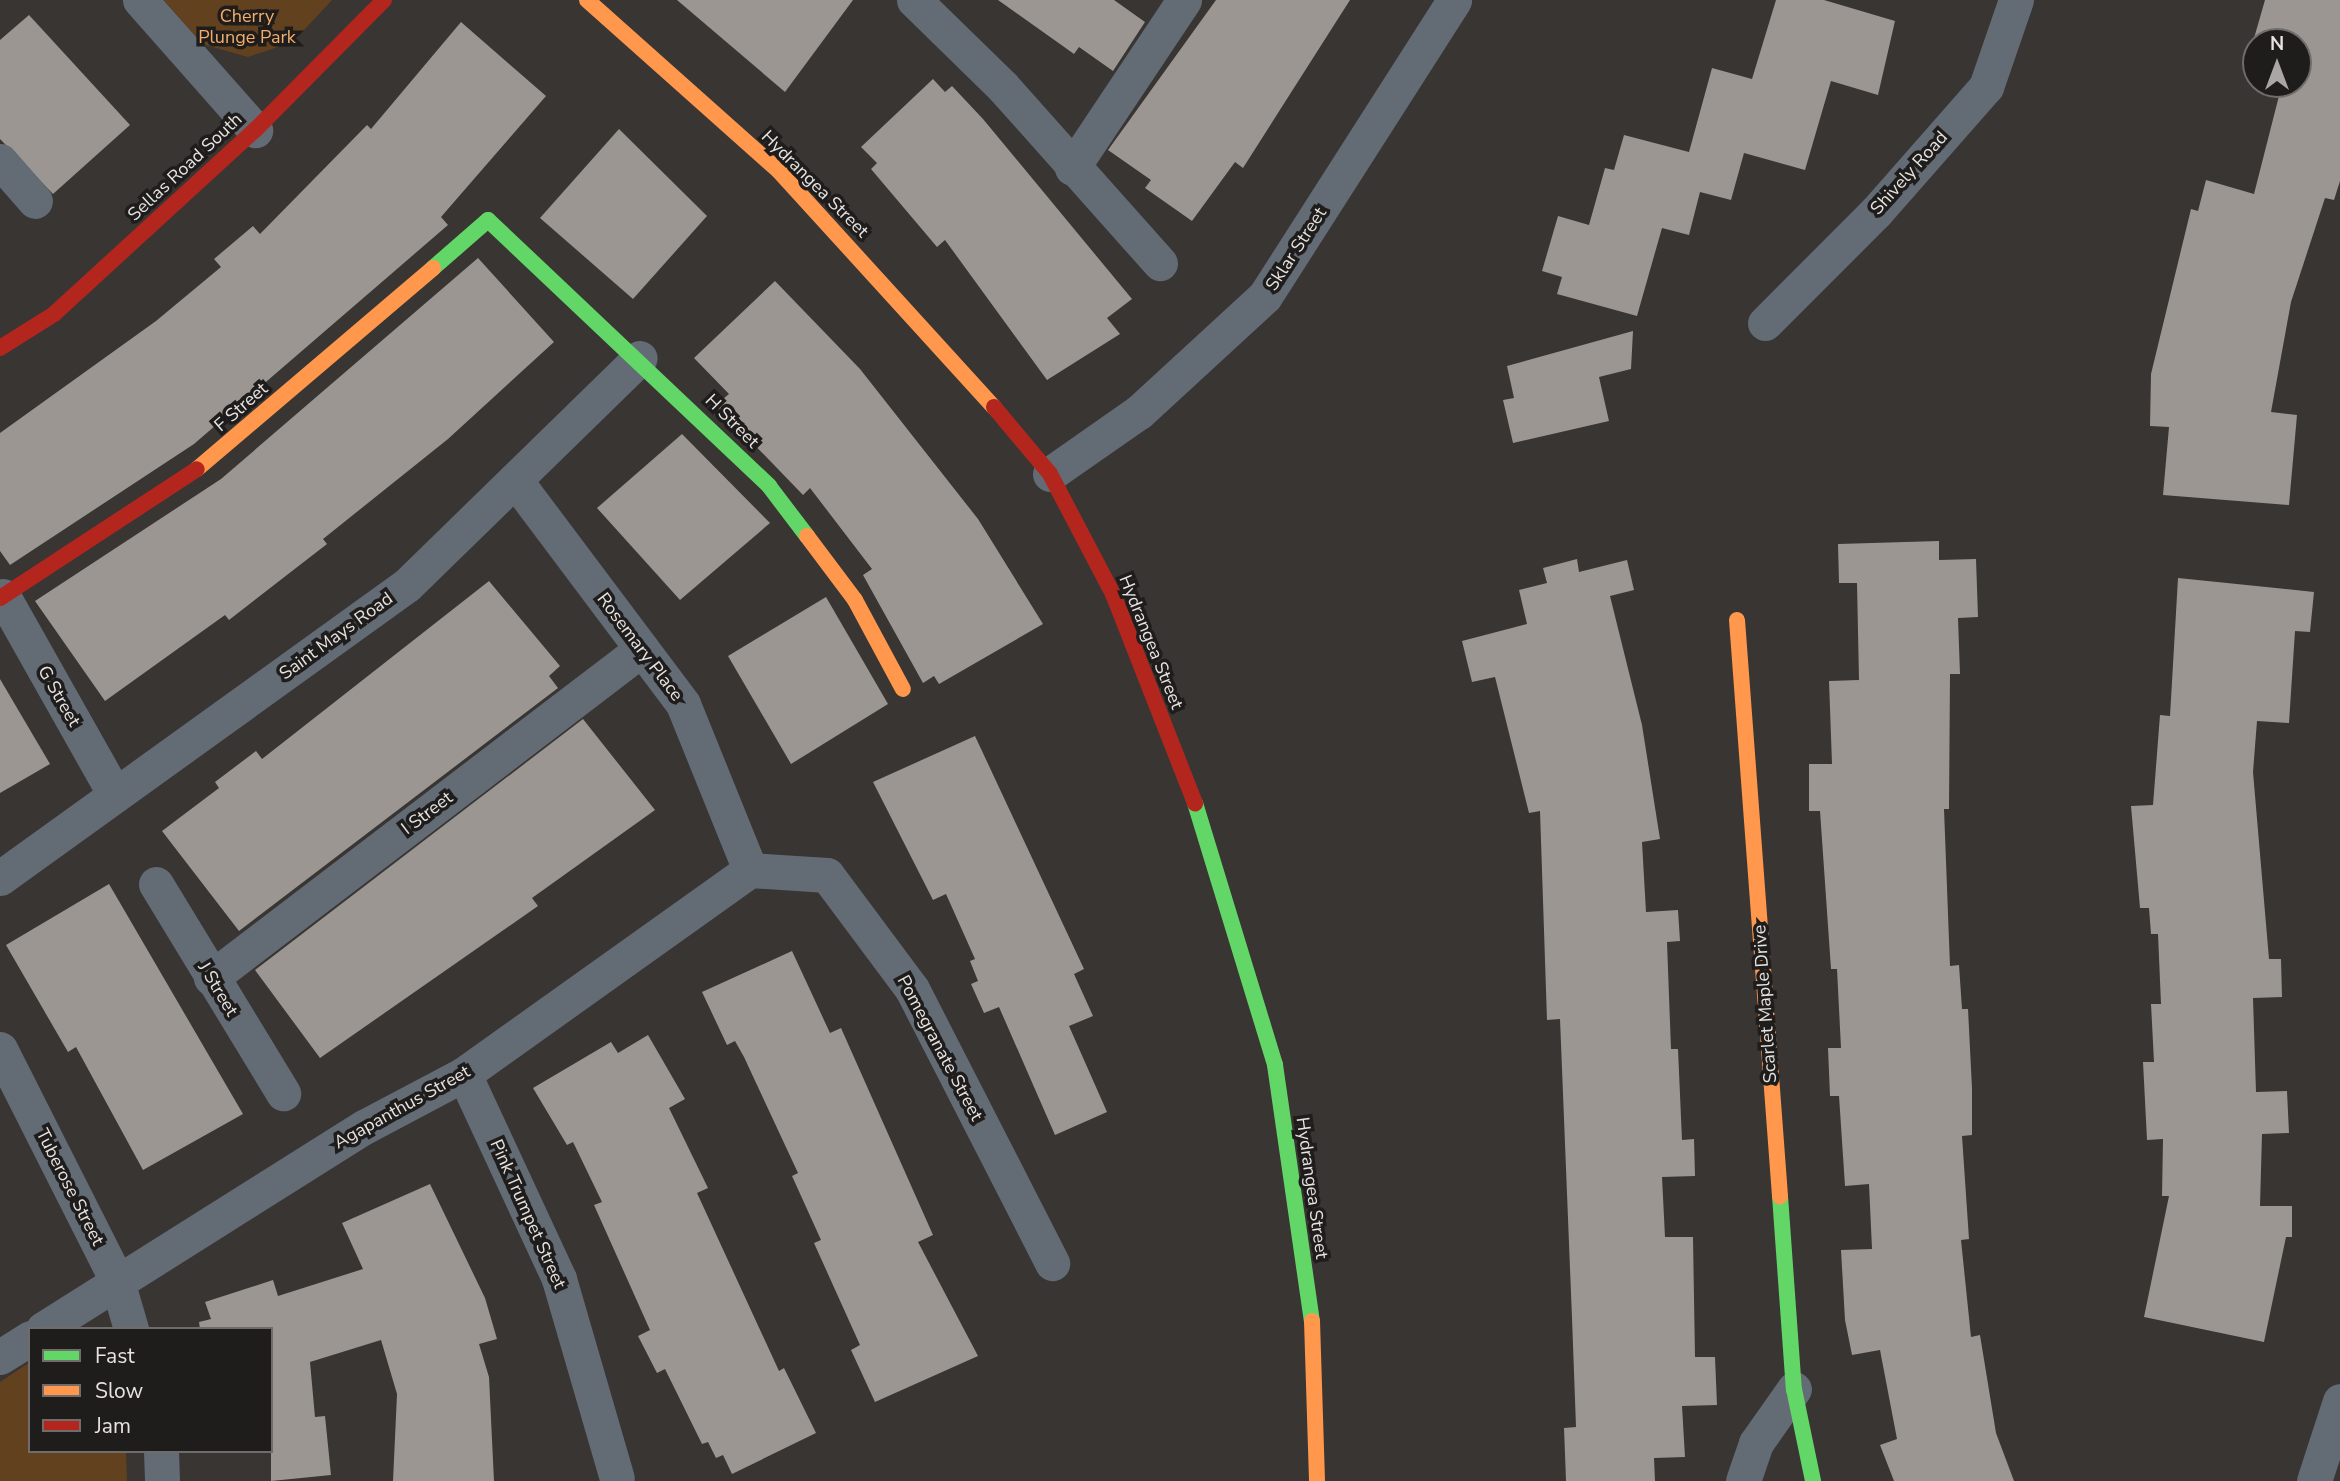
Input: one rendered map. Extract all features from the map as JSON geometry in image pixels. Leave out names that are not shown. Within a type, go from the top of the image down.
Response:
[{"type":"street","points":[[140,0],[255,130]]},
{"type":"street","name":"Sellas Road South","points":[[0,348],[54,314],[255,130],[384,0]]},
{"type":"street","name":"Hydrangea Street","points":[[587,0],[778,170],[925,324],[1050,474],[1113,594],[1208,837],[1275,1065],[1313,1326],[1317,1481]]},
{"type":"street","points":[[1072,169],[1184,0]]},
{"type":"street","name":"Sklar Street","points":[[1050,474],[1139,412],[1265,296],[1454,0]]},
{"type":"street","name":"Shively Road","points":[[1766,323],[1875,212],[1986,87],[2016,0]]},
{"type":"street","points":[[929,5],[1072,169],[1160,263]]},
{"type":"street","points":[[0,161],[35,201]]},
{"type":"street","name":"H Street","points":[[488,220],[640,358],[769,486],[855,600],[903,689]]},
{"type":"street","name":"F Street","points":[[1,597],[206,462],[488,220]]},
{"type":"street","name":"Saint Mays Road","points":[[0,878],[407,585],[640,358]]},
{"type":"street","name":"Rosemary Place","points":[[515,480],[683,704],[750,870]]},
{"type":"street","name":"G Street","points":[[1,597],[116,795]]},
{"type":"street","name":"Scarlet Maple Drive","points":[[1737,620],[1794,1389],[1813,1481]]},
{"type":"street","name":"I Street","points":[[211,978],[642,649]]},
{"type":"street","name":"Agapanthus Street","points":[[46,1327],[364,1127],[464,1074],[750,870]]},
{"type":"street","name":"Pomegranate Street","points":[[750,870],[827,875],[912,989],[1052,1263]]},
{"type":"street","name":"J Street","points":[[156,884],[283,1093]]},
{"type":"street","name":"Tuberose Street","points":[[0,1049],[117,1280],[130,1327]]},
{"type":"street","name":"Pink Trumpet Street","points":[[464,1074],[559,1279],[617,1478]]},
{"type":"street","points":[[0,1357],[28,1339]]},
{"type":"street","points":[[1743,1481],[1756,1443],[1794,1389]]},
{"type":"street","points":[[2326,1471],[2340,1401]]},
{"type":"street","points":[[161,1453],[162,1481]]},
{"type":"green space","name":"Cherry Plunge Park","points":[[164,0],[332,0],[293,42],[248,57],[202,44]]},
{"type":"green space","points":[[28,1363],[28,1453],[126,1453],[127,1481],[0,1481],[0,1382]]},
{"type":"building","points":[[677,0],[853,0],[785,92]]},
{"type":"building","points":[[998,0],[1114,0],[1145,22],[1113,71],[1079,47],[1074,54]]},
{"type":"building","points":[[1216,0],[1350,0],[1243,168],[1235,162],[1192,221],[1145,188],[1151,180],[1108,150]]},
{"type":"building","points":[[1776,0],[1824,0],[1895,21],[1878,95],[1831,81],[1805,170],[1744,153],[1731,200],[1700,192],[1689,235],[1662,228],[1637,316],[1557,294],[1562,277],[1542,271],[1558,216],[1589,225],[1605,168],[1614,170],[1624,135],[1689,152],[1712,68],[1752,79]]},
{"type":"building","points":[[2265,0],[2340,0],[2340,181],[2334,200],[2325,198],[2291,302],[2271,412],[2297,415],[2289,505],[2163,495],[2169,427],[2150,426],[2151,374],[2191,209],[2198,211],[2206,180],[2254,194],[2278,98],[2312,98],[2312,28],[2257,28]]},
{"type":"building","points":[[29,15],[130,125],[53,194],[0,139],[0,40]]},
{"type":"building","points":[[461,22],[546,96],[441,217],[448,225],[194,444],[10,565],[0,551],[0,433],[156,321],[221,267],[214,259],[253,226],[260,234],[367,125],[371,129]]},
{"type":"building","points":[[933,79],[945,92],[952,86],[983,119],[1132,299],[1107,318],[1120,334],[1047,380],[945,240],[937,247],[871,169],[877,163],[861,147]]},
{"type":"building","points":[[619,129],[707,216],[633,299],[540,218]]},
{"type":"building","points":[[478,258],[554,342],[448,439],[323,539],[327,544],[229,620],[225,615],[105,701],[35,601],[221,479]]},
{"type":"building","points":[[775,281],[860,369],[978,519],[1043,624],[939,684],[934,676],[923,683],[863,575],[872,569],[810,488],[803,495],[716,405],[729,394],[694,358]]},
{"type":"building","points":[[1633,331],[1631,369],[1599,377],[1609,421],[1513,443],[1503,400],[1514,398],[1507,366]]},
{"type":"building","points":[[682,434],[770,523],[680,600],[597,508]]},
{"type":"building","points":[[1939,541],[1939,560],[1976,559],[1978,617],[1958,618],[1960,674],[1950,674],[1949,809],[1944,809],[1950,966],[1959,965],[1962,1009],[1968,1009],[1972,1088],[1972,1135],[1962,1136],[1969,1239],[1961,1240],[1971,1337],[1980,1335],[1996,1433],[2014,1481],[1894,1481],[1880,1445],[1897,1439],[1880,1350],[1852,1355],[1845,1320],[1841,1250],[1872,1249],[1869,1184],[1845,1186],[1839,1096],[1830,1096],[1828,1048],[1841,1048],[1837,969],[1831,969],[1820,811],[1809,811],[1809,764],[1832,764],[1829,681],[1859,680],[1857,583],[1839,583],[1838,544]]},
{"type":"building","points":[[1577,559],[1579,572],[1627,560],[1634,590],[1610,596],[1642,725],[1660,839],[1642,842],[1646,912],[1678,910],[1680,941],[1667,942],[1671,1049],[1678,1049],[1682,1140],[1694,1139],[1695,1176],[1662,1177],[1665,1237],[1693,1237],[1695,1357],[1715,1357],[1717,1405],[1682,1406],[1685,1457],[1654,1458],[1655,1481],[1566,1481],[1564,1428],[1576,1427],[1572,1318],[1560,1019],[1547,1020],[1540,811],[1529,813],[1495,677],[1472,682],[1462,641],[1527,624],[1519,590],[1547,583],[1543,568]]},
{"type":"building","points":[[2178,578],[2314,592],[2310,632],[2295,631],[2289,723],[2257,721],[2253,772],[2269,959],[2281,959],[2282,997],[2253,998],[2256,1092],[2287,1091],[2289,1133],[2262,1134],[2260,1206],[2292,1206],[2292,1237],[2286,1237],[2264,1342],[2144,1317],[2169,1196],[2162,1196],[2163,1139],[2147,1140],[2143,1062],[2154,1062],[2151,1004],[2161,1004],[2158,934],[2151,934],[2149,908],[2140,908],[2131,806],[2153,805],[2160,715],[2170,716]]},
{"type":"building","points":[[489,581],[560,666],[549,676],[558,688],[239,931],[162,831],[219,788],[215,782],[256,751],[262,759]]},
{"type":"building","points":[[826,597],[888,704],[791,764],[728,656]]},
{"type":"building","points":[[0,679],[50,764],[0,793]]},
{"type":"building","points":[[583,719],[655,810],[532,898],[538,906],[320,1058],[255,970]]},
{"type":"building","points":[[975,736],[1084,969],[1074,974],[1093,1016],[1069,1026],[1107,1112],[1055,1135],[999,1007],[984,1013],[971,984],[978,981],[970,961],[975,959],[946,894],[933,900],[873,782]]},
{"type":"building","points":[[109,884],[243,1114],[143,1170],[76,1047],[68,1052],[6,945]]},
{"type":"building","points":[[792,951],[830,1033],[841,1028],[933,1235],[918,1242],[978,1356],[875,1402],[851,1350],[860,1345],[814,1243],[821,1240],[792,1176],[798,1173],[744,1057],[735,1041],[727,1045],[702,992]]},
{"type":"building","points":[[648,1035],[685,1099],[669,1108],[708,1188],[697,1193],[779,1371],[784,1368],[816,1433],[732,1474],[723,1455],[716,1458],[708,1442],[702,1444],[665,1369],[657,1373],[638,1336],[650,1330],[594,1205],[602,1202],[573,1142],[567,1145],[533,1088],[611,1042],[618,1053]]},
{"type":"building","points":[[430,1184],[485,1298],[497,1339],[479,1344],[489,1377],[494,1481],[393,1481],[397,1394],[381,1340],[310,1362],[315,1417],[325,1416],[331,1475],[271,1481],[273,1327],[200,1327],[199,1322],[211,1319],[205,1302],[273,1280],[278,1296],[363,1269],[342,1223]]},
{"type":"traffic: fast","points":[[433,268],[488,220],[769,486],[807,536]]},
{"type":"traffic: fast","points":[[1195,803],[1275,1065],[1312,1321]]},
{"type":"traffic: fast","points":[[1780,1196],[1794,1389],[1813,1481]]},
{"type":"traffic: slow","points":[[587,0],[778,170],[994,407]]},
{"type":"traffic: slow","points":[[197,469],[433,268]]},
{"type":"traffic: slow","points":[[807,536],[855,600],[903,689]]},
{"type":"traffic: slow","points":[[1737,620],[1780,1196]]},
{"type":"traffic: slow","points":[[1312,1321],[1317,1481]]},
{"type":"traffic: jam","points":[[0,348],[54,314],[255,130],[384,0]]},
{"type":"traffic: jam","points":[[994,407],[1050,474],[1113,594],[1195,803]]},
{"type":"traffic: jam","points":[[0,598],[197,469]]}]
